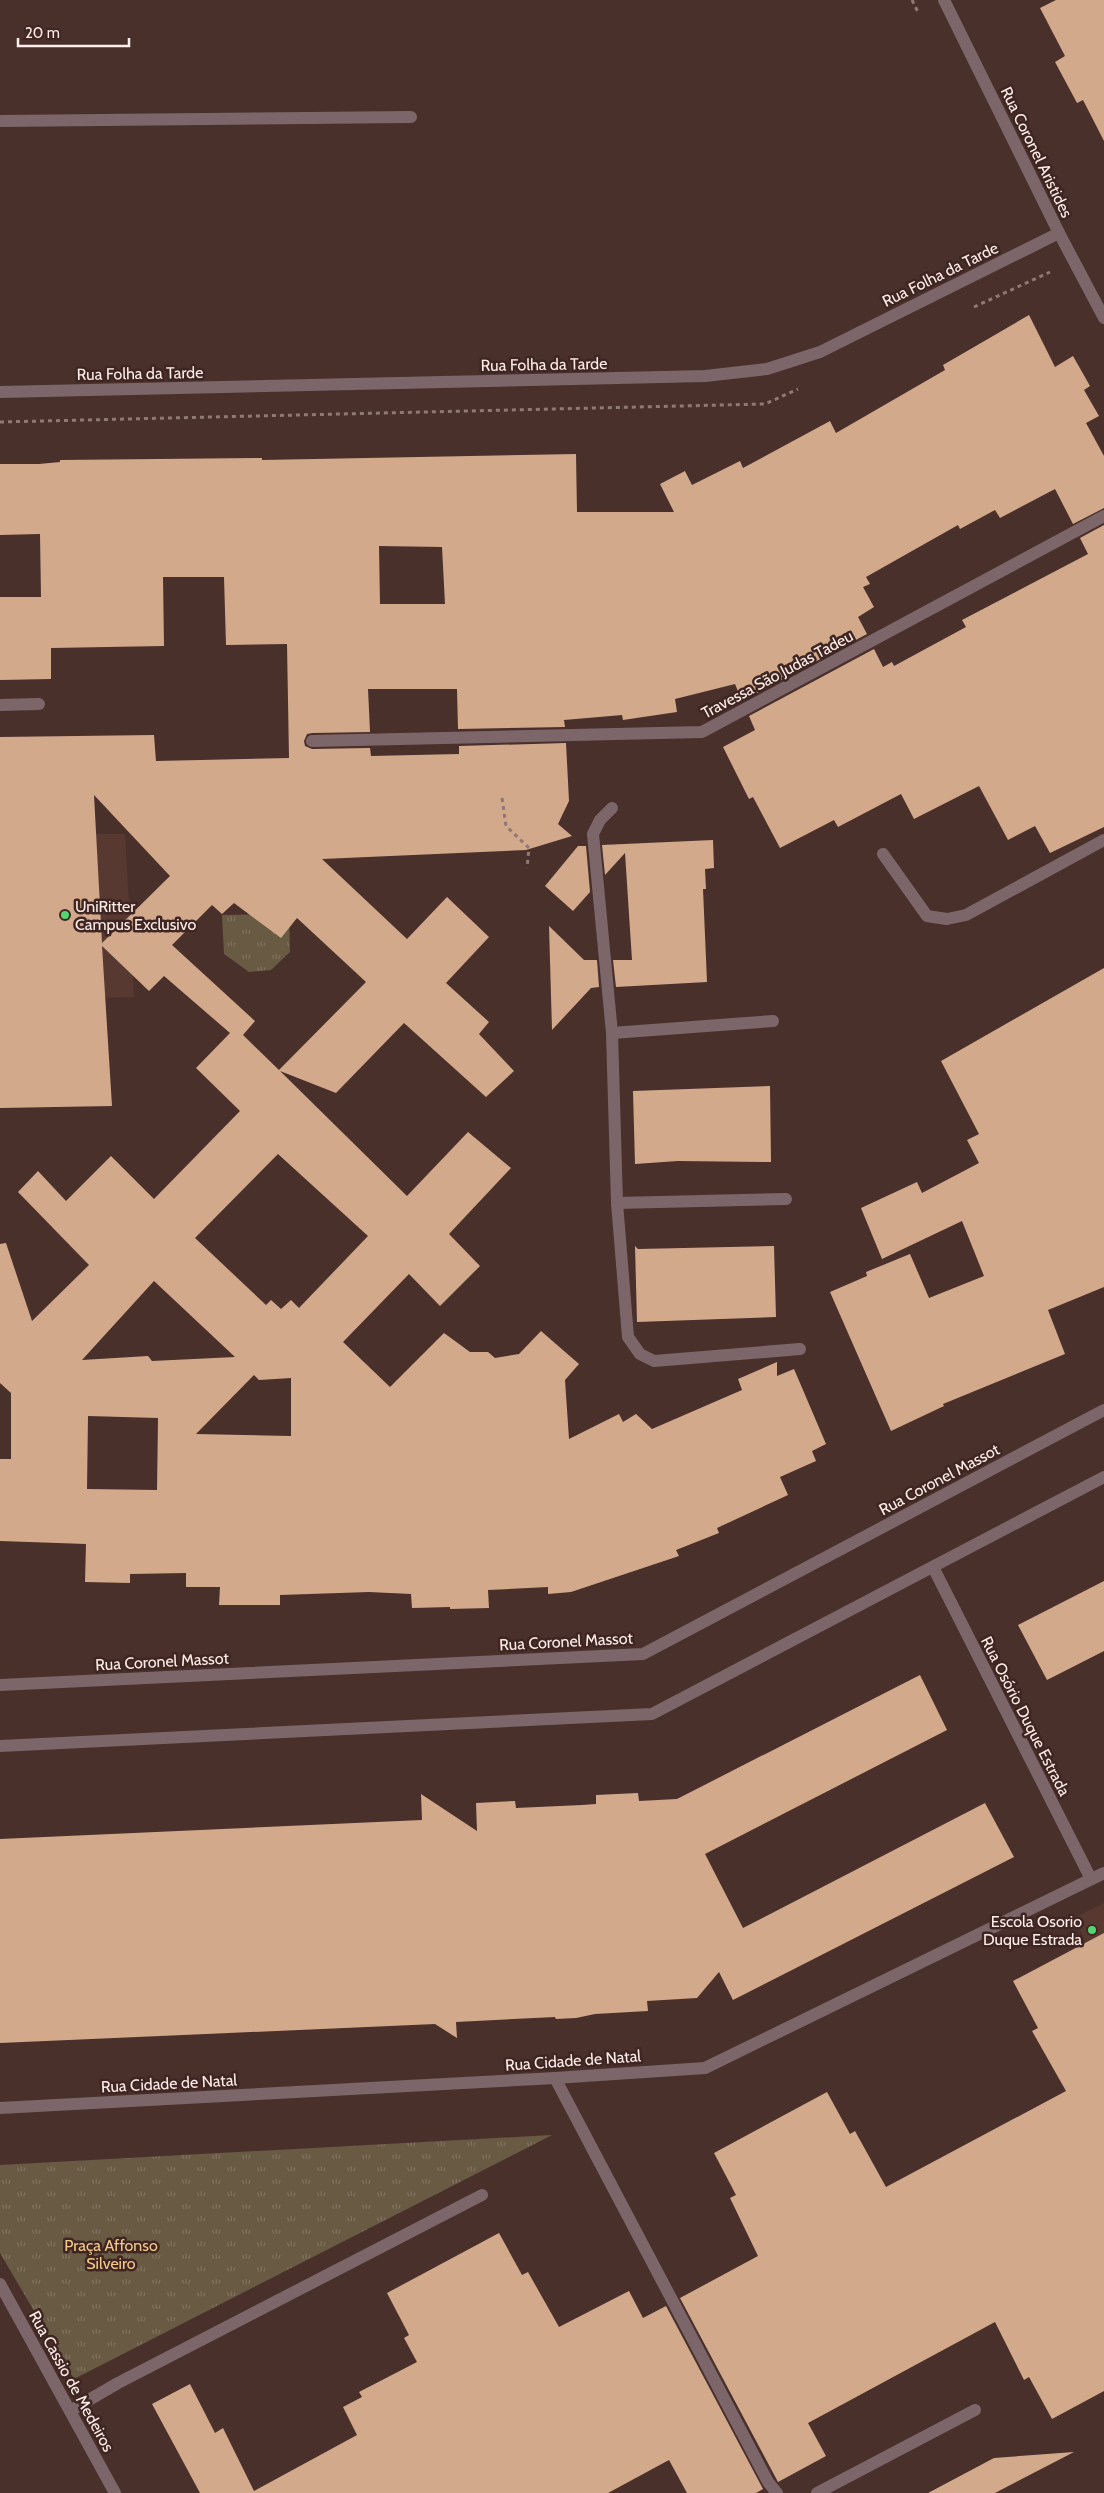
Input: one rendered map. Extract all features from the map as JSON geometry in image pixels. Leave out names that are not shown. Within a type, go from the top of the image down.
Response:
[{"type":"street","name":"Rua Coronel Aristides","points":[[944,0],[1059,233],[1104,318]]},
{"type":"street","points":[[0,121],[411,117]]},
{"type":"street","name":"Rua Folha da Tarde","points":[[0,392],[705,376],[767,369],[820,352],[1059,233]]},
{"type":"street","name":"Travessa São Judas Tadeu","points":[[312,741],[702,732],[1104,516]]},
{"type":"street","points":[[0,705],[39,704]]},
{"type":"street","points":[[612,808],[600,820],[593,834],[612,1033],[617,1203],[628,1337],[640,1354],[654,1361],[800,1349]]},
{"type":"street","points":[[882,854],[927,916],[947,919],[966,915],[1104,840]]},
{"type":"street","points":[[612,1033],[773,1021]]},
{"type":"street","points":[[617,1203],[786,1199]]},
{"type":"street","name":"Rua Coronel Massot","points":[[0,1685],[643,1654],[1104,1410]]},
{"type":"street","points":[[0,1746],[652,1714],[1104,1477]]},
{"type":"street","name":"Rua Osório Duque Estrada","points":[[933,1567],[1091,1880]]},
{"type":"street","name":"Rua Cidade de Natal","points":[[0,2108],[556,2078],[705,2068],[1104,1873]]},
{"type":"street","points":[[556,2078],[768,2482],[778,2493]]},
{"type":"street","points":[[70,2410],[118,2382],[482,2196]]},
{"type":"street","name":"Rua Cassio de Medeiros","points":[[0,2284],[115,2493]]},
{"type":"street","points":[[817,2493],[975,2410]]},
{"type":"path","points":[[502,798],[506,826],[529,848],[527,868]]},
{"type":"shaded area","name":"UniRitter Campus Exclusivo","points":[[0,834],[125,834],[134,997],[0,1000]]},
{"type":"shaded area","name":"Escola Osorio Duque Estrada","points":[[1104,1903],[1104,1980],[1074,1918]]},
{"type":"green space","points":[[289,914],[290,952],[271,970],[249,972],[224,954],[222,915]]},
{"type":"green space","name":"Praça Affonso Silveiro","points":[[552,2135],[74,2379],[0,2253],[0,2165]]},
{"type":"building","points":[[1056,0],[1104,0],[1104,141],[1083,100],[1077,103],[1055,62],[1065,56],[1040,8]]},
{"type":"building","points":[[1029,315],[1055,367],[1073,356],[1090,386],[1084,390],[1099,416],[1086,423],[1104,456],[1104,508],[1073,524],[1055,489],[1000,518],[995,510],[960,529],[958,525],[866,577],[870,584],[863,587],[874,607],[858,617],[867,634],[742,701],[735,684],[675,699],[677,712],[623,720],[622,715],[564,720],[565,727],[458,729],[457,689],[368,689],[370,732],[312,733],[307,734],[304,741],[305,746],[312,749],[370,748],[371,756],[459,754],[459,746],[566,743],[569,801],[558,824],[572,836],[526,850],[322,859],[407,939],[447,897],[489,937],[446,983],[489,1022],[479,1034],[514,1071],[486,1097],[404,1023],[336,1093],[280,1071],[407,1196],[468,1132],[511,1168],[449,1234],[480,1266],[440,1306],[409,1274],[343,1342],[390,1387],[444,1333],[470,1352],[488,1352],[495,1358],[519,1354],[541,1331],[579,1364],[565,1380],[569,1439],[619,1414],[623,1422],[636,1414],[652,1429],[742,1390],[738,1379],[777,1362],[777,1376],[794,1369],[826,1444],[812,1451],[816,1461],[780,1477],[788,1495],[717,1528],[719,1533],[676,1550],[679,1556],[571,1592],[548,1594],[548,1587],[488,1590],[489,1608],[412,1608],[411,1594],[369,1592],[280,1595],[280,1605],[219,1605],[220,1587],[186,1587],[186,1573],[130,1574],[130,1583],[85,1582],[86,1544],[0,1541],[0,1459],[11,1459],[11,1393],[0,1383],[0,1244],[6,1243],[32,1321],[89,1265],[18,1192],[38,1171],[66,1201],[111,1156],[154,1199],[240,1111],[196,1068],[230,1033],[164,976],[149,991],[102,946],[112,1106],[0,1108],[0,737],[154,735],[156,761],[289,758],[287,644],[226,645],[224,577],[163,577],[164,646],[51,648],[51,679],[0,680],[0,597],[41,597],[40,534],[0,535],[0,464],[39,464],[60,462],[60,460],[262,458],[262,460],[576,454],[577,512],[674,512],[660,484],[685,471],[692,485],[740,461],[743,468],[830,421],[836,433],[945,370],[943,365]],"holes":[[[379,546],[442,547],[445,604],[380,604]],[[94,795],[170,876],[102,943]],[[234,903],[281,938],[297,918],[366,982],[279,1070],[243,1035],[255,1021],[172,945],[212,905],[222,914]],[[278,1154],[368,1236],[299,1308],[291,1300],[281,1309],[271,1300],[266,1305],[195,1238]],[[154,1281],[235,1357],[152,1361],[148,1356],[82,1360]],[[254,1375],[259,1380],[291,1378],[291,1436],[196,1434]],[[88,1416],[158,1418],[157,1490],[87,1489]]]},
{"type":"building","points":[[1104,525],[1104,827],[1050,853],[1035,826],[1008,840],[979,786],[914,819],[901,794],[838,827],[834,820],[780,848],[753,797],[749,799],[723,747],[755,730],[749,716],[874,649],[883,667],[892,662],[894,666],[966,627],[962,620],[1088,554],[1080,538]]},
{"type":"building","points":[[713,840],[714,868],[705,869],[706,889],[703,889],[707,982],[616,987],[613,960],[632,960],[625,853],[605,875],[602,845]]},
{"type":"building","points":[[578,846],[586,846],[590,892],[573,911],[545,886]]},
{"type":"building","points":[[549,926],[584,960],[597,960],[599,987],[591,988],[552,1030]]},
{"type":"building","points":[[1104,968],[1104,1287],[1048,1310],[1065,1354],[943,1404],[944,1406],[891,1431],[830,1292],[867,1276],[866,1272],[910,1254],[929,1298],[984,1276],[962,1221],[882,1259],[861,1208],[917,1182],[922,1193],[979,1163],[967,1140],[979,1134],[941,1061]]},
{"type":"building","points":[[770,1086],[771,1162],[678,1161],[635,1164],[633,1091]]},
{"type":"building","points":[[635,1246],[638,1249],[774,1246],[776,1317],[637,1322]]},
{"type":"building","points":[[1104,1581],[1104,1651],[1047,1680],[1018,1625]]},
{"type":"building","points":[[920,1675],[947,1730],[705,1854],[743,1928],[985,1803],[1014,1857],[733,2000],[719,1972],[697,1998],[647,2001],[648,2011],[595,2014],[576,2018],[556,2019],[555,2017],[456,2022],[457,2038],[435,2024],[0,2043],[0,1839],[422,1820],[421,1794],[477,1831],[476,1803],[515,1801],[516,1808],[582,1805],[596,1804],[596,1795],[638,1793],[639,1801],[677,1799]]},
{"type":"building","points":[[1104,1933],[1104,2391],[1052,2419],[1029,2377],[1024,2380],[995,2322],[808,2423],[826,2456],[778,2482],[680,2298],[758,2256],[730,2198],[736,2195],[714,2153],[827,2092],[850,2134],[855,2131],[886,2187],[1066,2091],[1032,2031],[1038,2028],[1013,1981]]},
{"type":"building","points":[[499,2233],[522,2275],[528,2272],[559,2327],[629,2291],[643,2318],[666,2306],[763,2489],[756,2493],[687,2493],[669,2460],[608,2493],[200,2493],[152,2404],[190,2384],[215,2433],[223,2428],[254,2491],[357,2435],[343,2407],[362,2397],[359,2392],[417,2362],[404,2338],[409,2335],[387,2293]]},
{"type":"building","points":[[1074,2452],[995,2493],[928,2493],[994,2458]]},
{"type":"place","name":"UniRitter Campus Exclusivo","points":[[65,915]]},
{"type":"place","name":"Escola Osorio Duque Estrada","points":[[1092,1930]]}]
